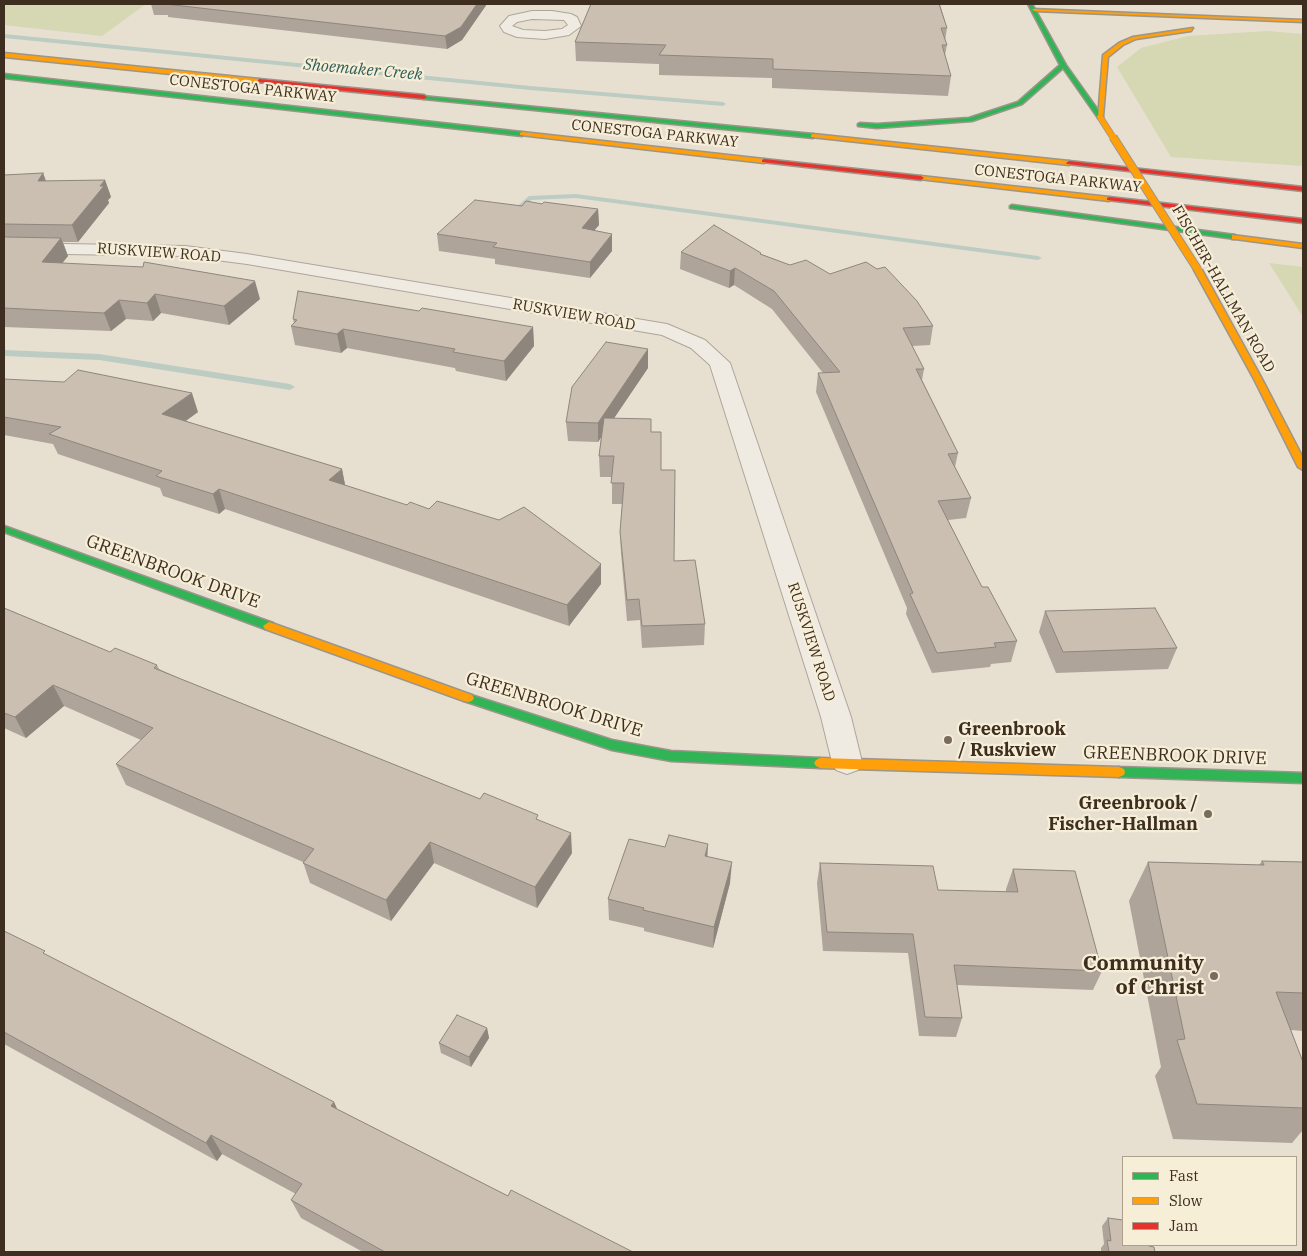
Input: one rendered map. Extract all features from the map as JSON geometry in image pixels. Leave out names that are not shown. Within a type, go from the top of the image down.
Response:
[{"type":"main road","points":[[1031,6],[1303,21]]},
{"type":"main road","name":"FISCHER-HALLMAN ROAD","points":[[1031,6],[1063,65],[1100,117],[1198,270],[1258,379],[1303,467]]},
{"type":"main road","points":[[1100,117],[1105,56],[1121,44],[1135,38],[1176,30],[1233,25],[1303,29]]},
{"type":"main road","points":[[4,44],[172,60]]},
{"type":"main road","name":"CONESTOGA PARKWAY","points":[[4,55],[905,145],[1303,188]]},
{"type":"main road","points":[[847,124],[877,126],[970,120],[1020,103],[1063,65]]},
{"type":"main road","name":"CONESTOGA PARKWAY","points":[[4,76],[1303,221]]},
{"type":"main road","points":[[476,130],[536,144],[674,163]]},
{"type":"main road","points":[[905,145],[979,146],[1244,171]]},
{"type":"main road","points":[[998,206],[1303,246]]},
{"type":"main road","name":"GREENBROOK DRIVE","points":[[4,528],[461,696],[612,745],[671,756],[767,761],[847,762],[1303,778]]},
{"type":"street","name":"RUSKVIEW ROAD","points":[[4,248],[185,251],[247,259],[667,330],[698,344],[720,364],[836,717],[847,762]]},
{"type":"green space","points":[[4,4],[146,4],[102,36],[4,25]]},
{"type":"green space","points":[[1268,31],[1303,34],[1303,166],[1171,157],[1117,67],[1141,48],[1188,36]]},
{"type":"green space","points":[[1269,263],[1303,267],[1303,317]]},
{"type":"building","points":[[165,4],[477,4],[461,27],[445,36]]},
{"type":"building","points":[[591,4],[939,4],[947,28],[941,28],[947,45],[942,45],[951,76],[773,69],[773,59],[659,55],[666,45],[575,42]]},
{"type":"building","points":[[43,173],[38,181],[105,180],[100,186],[104,186],[72,225],[4,224],[4,175]]},
{"type":"building","points":[[475,200],[522,206],[526,201],[542,204],[544,202],[598,209],[582,228],[612,234],[590,262],[493,247],[497,243],[437,234]]},
{"type":"building","points":[[714,225],[760,254],[790,265],[806,260],[830,274],[866,262],[877,269],[885,267],[917,301],[933,326],[903,328],[924,369],[916,369],[958,453],[948,454],[971,498],[938,501],[982,587],[988,587],[1017,641],[994,643],[996,647],[937,653],[910,594],[913,593],[818,373],[840,372],[774,291],[735,268],[730,271],[681,252]]},
{"type":"building","points":[[4,237],[61,238],[42,262],[143,267],[144,262],[255,281],[224,306],[155,294],[147,303],[119,300],[104,313],[4,308]]},
{"type":"building","points":[[298,291],[419,311],[422,308],[533,327],[504,361],[453,352],[455,349],[343,329],[337,334],[291,326],[297,320],[293,319]]},
{"type":"building","points":[[606,342],[648,349],[598,423],[566,422],[572,387]]},
{"type":"building","points":[[78,370],[192,393],[162,414],[342,469],[329,480],[407,505],[410,502],[429,509],[437,501],[499,520],[524,507],[601,564],[567,605],[219,489],[213,494],[156,476],[162,471],[49,434],[61,427],[4,417],[4,379],[64,382]]},
{"type":"building","points":[[604,418],[651,419],[651,432],[661,432],[661,470],[675,470],[674,561],[695,560],[705,624],[642,626],[639,599],[627,600],[620,532],[624,483],[611,483],[614,456],[599,456]]},
{"type":"building","points":[[4,608],[110,652],[115,648],[157,665],[154,668],[480,799],[484,793],[538,815],[536,819],[571,833],[535,887],[430,842],[386,900],[303,863],[314,849],[116,764],[153,728],[53,685],[15,717],[4,713]]},
{"type":"building","points":[[1155,608],[1177,648],[1063,652],[1045,611]]},
{"type":"building","points":[[669,835],[708,844],[705,856],[732,862],[714,927],[643,910],[644,908],[608,899],[629,839],[665,847]]},
{"type":"building","name":"Community of Christ","points":[[1262,861],[1303,862],[1303,993],[1276,992],[1303,1062],[1303,1108],[1197,1104],[1177,1040],[1185,1039],[1148,862],[1264,865]]},
{"type":"building","points":[[820,863],[933,866],[938,890],[1018,892],[1013,869],[1075,871],[1102,971],[954,965],[962,1018],[925,1017],[913,934],[827,932]]},
{"type":"building","points":[[4,931],[45,951],[43,953],[334,1102],[331,1106],[508,1196],[511,1190],[633,1252],[385,1252],[291,1200],[302,1184],[211,1135],[206,1143],[4,1032]]},
{"type":"building","points":[[457,1015],[487,1028],[469,1057],[439,1043]]},
{"type":"building","points":[[1108,1218],[1122,1220],[1122,1246],[1149,1246],[1154,1247],[1155,1252],[1109,1252],[1107,1240],[1111,1241]]},
{"type":"waterway","name":"Shoemaker Creek","points":[[4,36],[530,88],[723,104]]},
{"type":"waterway","points":[[518,209],[529,198],[576,196],[1038,258]]},
{"type":"waterway","points":[[4,353],[99,357],[290,387]]},
{"type":"traffic: fast","points":[[1030,4],[1063,65],[1100,117]]},
{"type":"traffic: fast","points":[[860,125],[877,126],[970,120],[1020,103],[1063,65]]},
{"type":"traffic: fast","points":[[4,76],[522,134]]},
{"type":"traffic: fast","points":[[424,97],[813,136]]},
{"type":"traffic: fast","points":[[1012,207],[1235,237]]},
{"type":"traffic: fast","points":[[4,529],[269,626]]},
{"type":"traffic: fast","points":[[468,698],[612,745],[671,756],[820,763]]},
{"type":"traffic: fast","points":[[1119,772],[1303,778]]},
{"type":"traffic: slow","points":[[1034,10],[1303,21]]},
{"type":"traffic: slow","points":[[1100,117],[1105,56],[1121,44],[1135,38],[1191,29]]},
{"type":"traffic: slow","points":[[4,55],[259,81]]},
{"type":"traffic: slow","points":[[1100,117],[1198,270]]},
{"type":"traffic: slow","points":[[522,134],[764,161]]},
{"type":"traffic: slow","points":[[813,136],[1069,163]]},
{"type":"traffic: slow","points":[[921,178],[1109,199]]},
{"type":"traffic: slow","points":[[1235,237],[1303,246]]},
{"type":"traffic: slow","points":[[1198,270],[1258,379],[1303,467]]},
{"type":"traffic: slow","points":[[269,626],[468,698]]},
{"type":"traffic: slow","points":[[820,763],[1119,772]]},
{"type":"traffic: jam","points":[[259,81],[424,97]]},
{"type":"traffic: jam","points":[[764,161],[921,178]]},
{"type":"traffic: jam","points":[[1069,163],[1303,189]]},
{"type":"traffic: jam","points":[[1109,199],[1303,221]]},
{"type":"place","name":"Greenbrook / Ruskview","points":[[948,740]]},
{"type":"place","name":"Greenbrook / Fischer-Hallman","points":[[1208,814]]},
{"type":"place","name":"Community of Christ","points":[[1214,976]]}]
